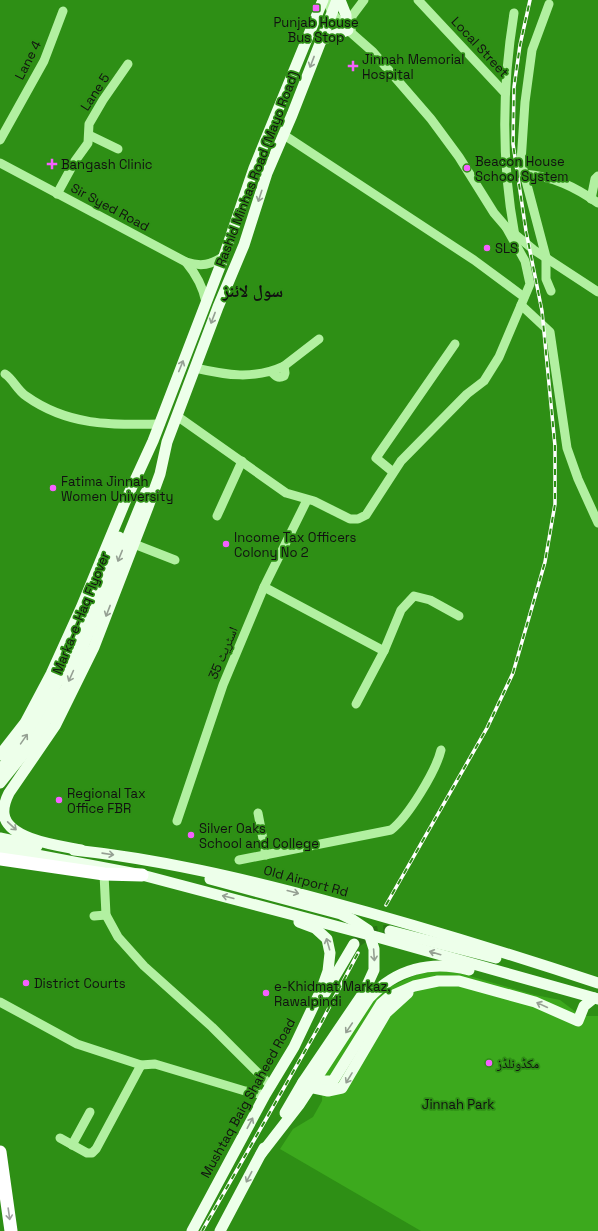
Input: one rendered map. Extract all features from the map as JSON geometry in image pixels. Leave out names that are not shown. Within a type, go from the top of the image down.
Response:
[{"type":"highway","points":[[0,859],[104,874],[142,875]]},
{"type":"highway","points":[[0,1152],[11,1231]]},
{"type":"main road","name":"Rashid Minhas Road (Mayo Road)","points":[[0,755],[25,723],[48,680],[81,608],[124,502],[153,441],[224,256],[254,168],[323,0]]},
{"type":"main road","name":"Rashid Minhas Road (Mayo Road)","points":[[81,850],[35,841],[15,829],[4,815],[4,796],[40,749],[66,706],[94,647],[160,474],[167,442],[218,307],[244,245],[267,173],[284,135],[337,0]]},
{"type":"main road","points":[[321,40],[337,33],[349,30],[346,15],[340,0]]},
{"type":"main road","name":"Marka-e-Haq Flyover","points":[[0,770],[35,723],[71,656],[131,506],[153,441]]},
{"type":"main road","name":"Marka-e-Haq Flyover","points":[[0,783],[34,741],[66,688],[167,442]]},
{"type":"main road","name":"Old Airport Rd","points":[[0,838],[28,845],[81,850],[205,870],[334,903],[444,934],[598,983]]},
{"type":"main road","points":[[0,848],[142,875],[332,925],[596,998]]},
{"type":"main road","points":[[159,862],[210,879],[341,914],[361,924],[368,930],[372,940],[375,959],[369,982],[306,1085],[261,1154],[220,1231]]},
{"type":"main road","points":[[332,925],[358,929],[363,925],[362,918],[334,903]]},
{"type":"main road","name":"Mushtaq Baig Shaheed Road","points":[[192,1231],[268,1090],[294,1047],[322,988],[328,971],[330,953],[327,939],[315,928],[254,904]]},
{"type":"main road","points":[[390,931],[598,983]]},
{"type":"main road","points":[[294,1047],[354,944]]},
{"type":"main road","points":[[306,1085],[317,1075],[369,998],[380,986],[405,971],[426,966],[446,965],[498,978],[542,984]]},
{"type":"main road","points":[[306,1085],[328,1091],[342,1088],[386,1013],[406,994],[438,981]]},
{"type":"main road","points":[[317,1075],[321,1082],[333,1081],[381,1004],[389,997],[414,986],[438,981],[459,982],[535,1002],[578,1021],[584,1006],[596,998]]},
{"type":"street","points":[[177,416],[286,493],[314,502],[350,519],[358,519],[366,515],[401,461],[461,400],[484,381],[499,357],[530,284],[525,261],[506,227],[431,119],[373,52],[332,13],[326,0]]},
{"type":"street","points":[[349,30],[352,16],[364,0]]},
{"type":"street","name":"Local Street","points":[[418,0],[505,93]]},
{"type":"street","points":[[548,4],[532,50],[526,94],[522,162],[546,257],[546,279],[551,291]]},
{"type":"street","name":"Lane 4","points":[[0,140],[44,61],[63,11]]},
{"type":"street","points":[[514,13],[509,44],[505,93],[505,164],[515,236]]},
{"type":"street","name":"Lane 5","points":[[58,194],[75,161],[88,143],[89,124],[103,100],[128,64]]},
{"type":"street","points":[[89,135],[118,150]]},
{"type":"street","points":[[284,135],[474,260],[523,301],[550,332],[567,448],[578,479],[598,523]]},
{"type":"street","name":"Sir Syed Road","points":[[0,163],[186,262],[196,265],[206,265],[216,262],[224,256]]},
{"type":"street","points":[[524,174],[552,179],[567,184],[595,201]]},
{"type":"street","points":[[595,201],[595,179],[598,176]]},
{"type":"street","points":[[506,227],[515,236],[598,292]]},
{"type":"street","name":"Sir Syed Road","points":[[186,262],[194,271],[200,283],[206,302]]},
{"type":"street","points":[[195,368],[234,376],[256,375],[271,371],[278,378],[281,378],[284,376],[285,372],[284,366],[318,339]]},
{"type":"street","points":[[393,472],[376,458],[455,344]]},
{"type":"street","points":[[5,374],[25,396],[67,417],[100,423],[160,424]]},
{"type":"street","points":[[217,516],[242,461]]},
{"type":"street","name":"اسٹریٹ 35","points":[[177,821],[223,685],[264,587],[307,500]]},
{"type":"street","points":[[134,544],[175,560]]},
{"type":"street","points":[[264,587],[384,651]]},
{"type":"street","points":[[356,704],[384,651],[401,610],[414,596],[430,600],[459,616]]},
{"type":"street","points":[[240,860],[391,830],[398,825],[426,785],[436,766],[441,750]]},
{"type":"street","points":[[258,813],[266,855]]},
{"type":"street","points":[[104,874],[106,915],[118,937],[144,966],[212,1027],[268,1090]]},
{"type":"street","points":[[94,916],[106,915]]},
{"type":"street","points":[[0,1002],[77,1044],[140,1065],[156,1064],[245,1091],[268,1090]]},
{"type":"street","points":[[60,1138],[72,1145],[92,1153],[96,1149],[140,1065]]},
{"type":"street","points":[[72,1145],[90,1112]]},
{"type":"green space","name":"Jinnah Park","points":[[449,970],[535,995],[560,1000],[581,1016],[598,1016],[598,1231],[421,1231],[280,1149],[293,1129],[313,1117],[322,1101],[323,1077],[368,1005],[381,991],[420,973]]},
{"type":"tunnel","points":[[354,944],[370,933],[390,931]]},
{"type":"railway","points":[[386,905],[487,728],[513,673],[545,562],[555,504],[555,446],[542,311],[526,231],[513,144],[514,87],[520,45],[530,0]]},
{"type":"railway","points":[[202,1231],[321,1023],[358,953]]},
{"type":"place","name":"Punjab House Bus Stop","points":[[316,8]]},
{"type":"place","name":"Jinnah Memorial Hospital","points":[[353,66]]},
{"type":"place","name":"Bangash Clinic","points":[[52,164]]},
{"type":"place","name":"Beacon House School System","points":[[467,168]]},
{"type":"place","name":"SLS","points":[[487,248]]},
{"type":"place","name":"Fatima Jinnah Women University","points":[[53,488]]},
{"type":"place","name":"Income Tax Officers Colony No 2","points":[[226,544]]},
{"type":"place","name":"Regional Tax Office FBR","points":[[59,800]]},
{"type":"place","name":"Silver Oaks School and College","points":[[191,835]]},
{"type":"place","name":"District Courts","points":[[26,983]]},
{"type":"place","name":"e-Khidmat Markaz, Rawalpindi","points":[[266,993]]},
{"type":"place","name":"مکڈونلڈز","points":[[489,1063]]},
{"type":"district","name":"سول لائنز","points":[[253,291]]}]
